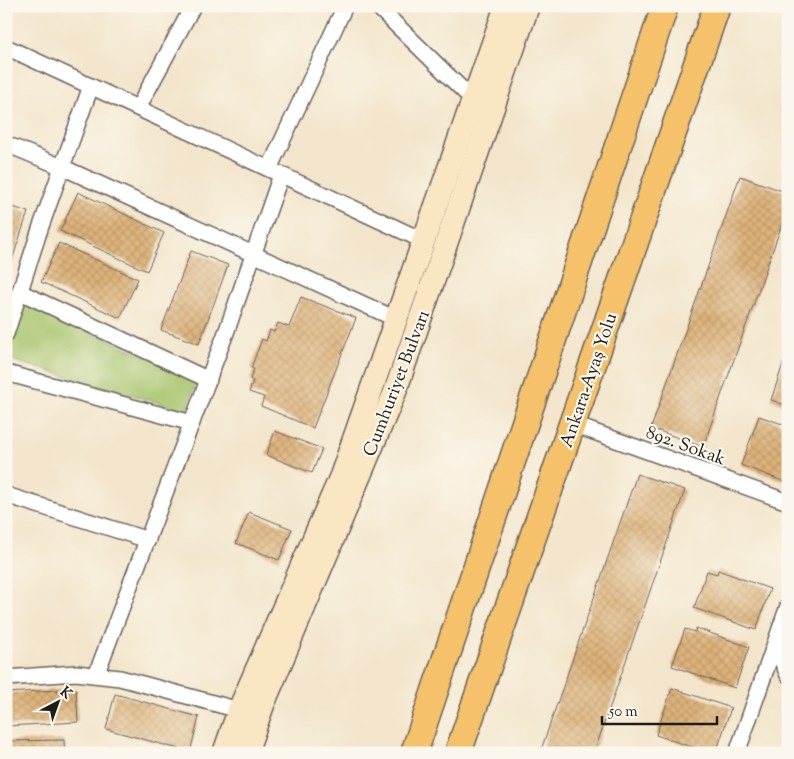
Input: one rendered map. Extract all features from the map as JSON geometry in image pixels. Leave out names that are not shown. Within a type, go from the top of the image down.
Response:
[{"type":"highway","points":[[414,753],[665,6]]},
{"type":"highway","name":"Ankara-Ayaş Yolu","points":[[460,752],[717,6]]},
{"type":"main road","name":"Cumhuriyet Bulvarı","points":[[246,753],[249,715],[342,476],[506,6]]},
{"type":"main road","name":"Cumhuriyet Bulvarı","points":[[224,753],[249,715],[395,392],[528,6]]},
{"type":"street","points":[[138,108],[193,6]]},
{"type":"street","points":[[96,675],[227,330],[254,254],[275,172],[344,6]]},
{"type":"street","points":[[377,6],[473,100]]},
{"type":"street","points":[[6,47],[424,241]]},
{"type":"street","points":[[6,334],[40,229],[91,86]]},
{"type":"street","points":[[6,144],[62,167],[396,319]]},
{"type":"street","points":[[20,292],[209,380]]},
{"type":"street","points":[[6,372],[192,423]]},
{"type":"street","name":"892. Sokak","points":[[572,424],[788,502]]},
{"type":"street","points":[[6,496],[148,540]]},
{"type":"street","points":[[737,753],[788,606]]},
{"type":"street","points":[[775,644],[788,675]]},
{"type":"street","points":[[6,678],[76,673],[120,678],[249,715]]},
{"type":"green space","points":[[24,302],[197,379],[187,411],[7,359]]},
{"type":"building","points":[[740,176],[788,193],[788,207],[703,447],[651,428]]},
{"type":"building","points":[[78,192],[164,233],[147,271],[60,231]]},
{"type":"building","points":[[6,205],[28,212],[7,275],[6,275]]},
{"type":"building","points":[[59,243],[138,279],[120,318],[41,282]]},
{"type":"building","points":[[191,251],[228,265],[199,344],[161,330]]},
{"type":"building","points":[[301,297],[356,318],[313,428],[261,406],[264,397],[249,392],[253,381],[250,379],[254,369],[251,368],[262,339],[266,341],[270,330],[274,332],[278,323],[289,327]]},
{"type":"building","points":[[788,353],[788,406],[771,400]]},
{"type":"building","points":[[759,416],[788,426],[788,483],[741,465]]},
{"type":"building","points":[[275,431],[322,449],[312,473],[266,455]]},
{"type":"building","points":[[637,474],[685,490],[594,753],[547,753],[541,750]]},
{"type":"building","points":[[249,512],[292,529],[279,560],[236,543]]},
{"type":"building","points":[[718,570],[770,589],[756,630],[694,608],[707,571],[717,574]]},
{"type":"building","points":[[696,628],[749,647],[735,688],[672,666],[685,629],[695,632]]},
{"type":"building","points":[[672,688],[731,708],[716,753],[710,753],[656,735]]},
{"type":"building","points":[[76,689],[78,722],[6,726],[6,693]]},
{"type":"building","points":[[115,694],[199,717],[190,752],[106,729]]},
{"type":"building","points":[[64,740],[65,753],[6,753],[6,741]]},
{"type":"building","points":[[112,746],[132,752],[132,753],[110,753]]}]
